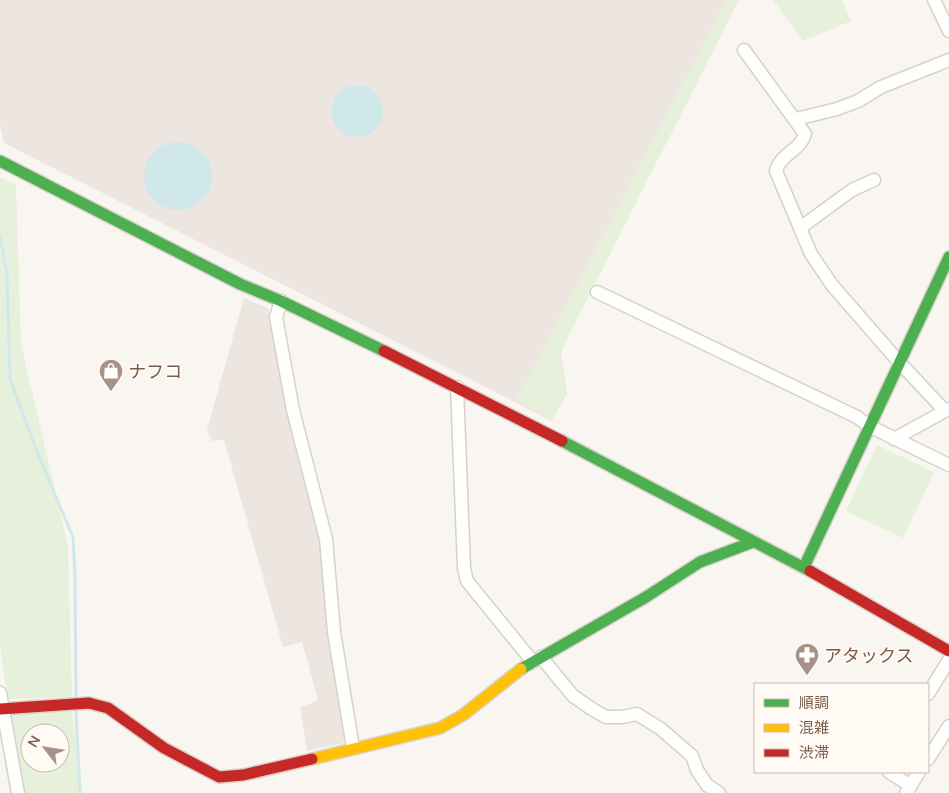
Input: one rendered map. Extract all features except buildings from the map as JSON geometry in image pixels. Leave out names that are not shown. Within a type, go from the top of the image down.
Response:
[{"type":"street","points":[[934,0],[949,31]]},
{"type":"street","points":[[744,50],[805,134],[803,142],[778,162],[776,170],[811,254],[832,285],[899,362],[947,410],[894,439]]},
{"type":"street","points":[[796,120],[858,101],[881,87],[949,60]]},
{"type":"street","points":[[0,161],[240,284],[281,301],[457,387],[804,567],[949,651]]},
{"type":"street","points":[[800,228],[852,190],[874,180]]},
{"type":"street","points":[[804,567],[949,257]]},
{"type":"street","points":[[596,292],[857,417],[869,426],[949,465]]},
{"type":"street","points":[[281,301],[276,317],[293,410],[326,539],[334,632],[353,748]]},
{"type":"street","points":[[457,387],[464,568],[467,581],[537,660],[573,696],[606,717],[622,717],[637,714],[661,729],[692,756],[697,770],[707,785],[719,793]]},
{"type":"street","points":[[1,709],[72,703],[89,703],[108,708],[164,748],[219,777],[243,775],[440,728],[463,716],[521,669],[646,597],[700,562],[753,542]]},
{"type":"street","points":[[929,692],[949,660]]},
{"type":"street","points":[[0,693],[1,709],[18,793]]},
{"type":"street","points":[[929,757],[949,726]]},
{"type":"street","points":[[890,773],[908,789],[919,773]]},
{"type":"shaded area","points":[[0,0],[727,0],[561,352],[567,394],[551,421],[4,143],[0,126]]},
{"type":"shaded area","points":[[244,298],[268,308],[319,539],[334,636],[344,743],[307,751],[300,708],[318,700],[302,642],[283,647],[224,440],[212,441],[207,430]]},
{"type":"green space","points":[[727,0],[739,0],[560,353],[566,394],[550,420],[517,399]]},
{"type":"green space","points":[[773,0],[842,0],[851,21],[803,41]]},
{"type":"green space","points":[[0,177],[16,185],[21,344],[68,546],[72,697],[9,699],[7,697],[0,644]]},
{"type":"green space","points":[[877,445],[934,472],[903,538],[846,511]]},
{"type":"green space","points":[[72,710],[82,793],[22,793],[8,713]]},
{"type":"water","points":[[352,85],[362,85],[376,92],[383,106],[383,116],[376,130],[362,137],[352,137],[342,133],[335,126],[331,116],[331,106],[335,96],[342,89]]},
{"type":"water","points":[[178,142],[191,145],[202,152],[209,163],[212,176],[209,189],[202,200],[191,207],[178,210],[165,207],[154,200],[147,189],[144,176],[147,163],[154,152],[165,145]]},
{"type":"waterway","points":[[0,235],[7,275],[10,379],[39,457],[73,537],[76,697]]},
{"type":"waterway","points":[[76,711],[80,793]]},
{"type":"traffic: fast","points":[[0,161],[240,284],[281,301],[384,351]]},
{"type":"traffic: fast","points":[[804,567],[949,257]]},
{"type":"traffic: fast","points":[[562,441],[810,571]]},
{"type":"traffic: fast","points":[[521,669],[646,597],[700,562],[753,542]]},
{"type":"traffic: slow","points":[[312,759],[440,728],[463,715],[521,669]]},
{"type":"traffic: jam","points":[[384,351],[562,441]]},
{"type":"traffic: jam","points":[[810,571],[949,651]]},
{"type":"traffic: jam","points":[[0,709],[89,703],[108,708],[164,748],[219,777],[243,775],[312,759]]},
{"type":"place","name":"ナフコ","points":[[111,392]]},
{"type":"place","name":"アタックス","points":[[807,676]]}]
